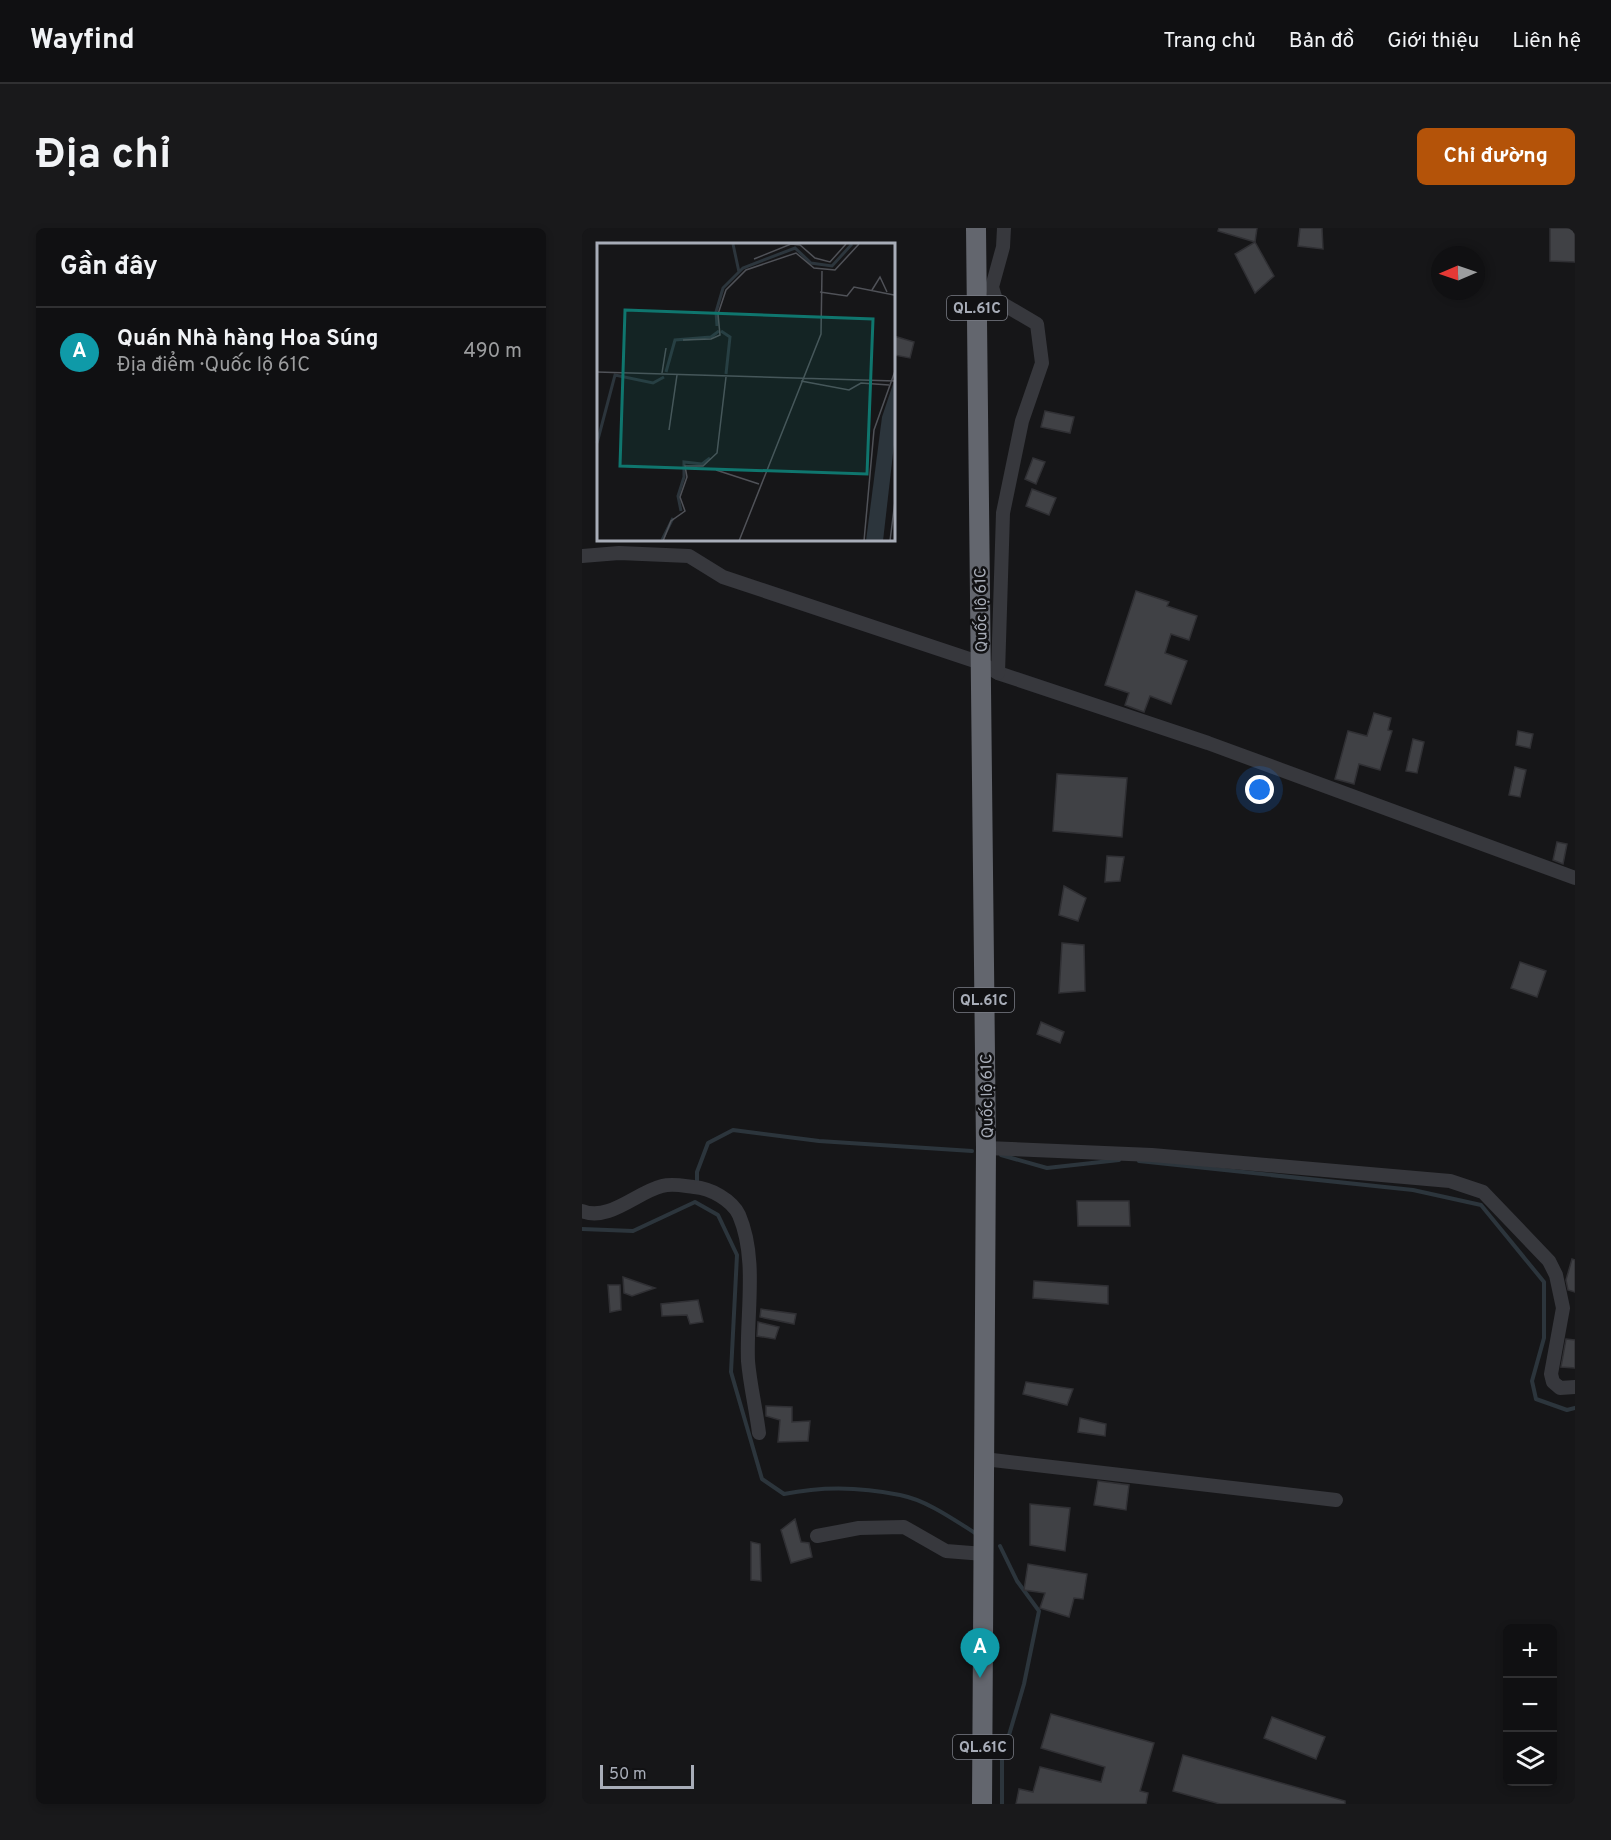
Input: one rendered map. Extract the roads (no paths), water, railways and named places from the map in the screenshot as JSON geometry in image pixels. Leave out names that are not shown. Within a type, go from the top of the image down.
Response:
[{"type":"highway","name":"Quốc lộ 61C","points":[[976,228],[978,388],[989,668],[982,1804]]},
{"type":"street","points":[[989,668],[1004,513],[1022,421],[1042,363],[1037,324],[996,300],[992,287],[1003,247],[1004,228]]},
{"type":"street","points":[[582,556],[620,553],[689,556],[723,577],[1208,742],[1575,878]]},
{"type":"street","points":[[986,1148],[1152,1155],[1450,1181],[1472,1186],[1494,1201],[1549,1261],[1556,1275],[1563,1308],[1551,1374],[1553,1382],[1560,1388],[1575,1387]]},
{"type":"street","points":[[582,1211],[590,1214],[611,1210],[662,1186],[674,1185],[705,1188],[718,1195],[738,1214],[747,1251],[748,1364],[759,1433]]},
{"type":"street","points":[[984,1459],[1336,1500]]},
{"type":"street","points":[[817,1536],[859,1528],[904,1527],[946,1551],[984,1554]]},
{"type":"waterway","points":[[697,1183],[697,1172],[708,1143],[733,1130],[819,1141],[972,1151]]},
{"type":"waterway","points":[[1001,1155],[1047,1168],[1119,1160]]},
{"type":"waterway","points":[[1139,1161],[1413,1190],[1481,1205],[1544,1282],[1544,1338],[1532,1381],[1536,1399],[1567,1410],[1575,1408]]},
{"type":"waterway","points":[[582,1229],[633,1231],[695,1202],[718,1215],[737,1255],[731,1372],[762,1479],[784,1494],[842,1488],[871,1490],[910,1497],[975,1533]]},
{"type":"waterway","points":[[1000,1546],[1017,1581],[1039,1611],[1024,1684],[1002,1759],[1002,1804]]},
{"type":"place","name":"Quán Nhà hàng Hoa Súng","points":[[980,1678]]}]
